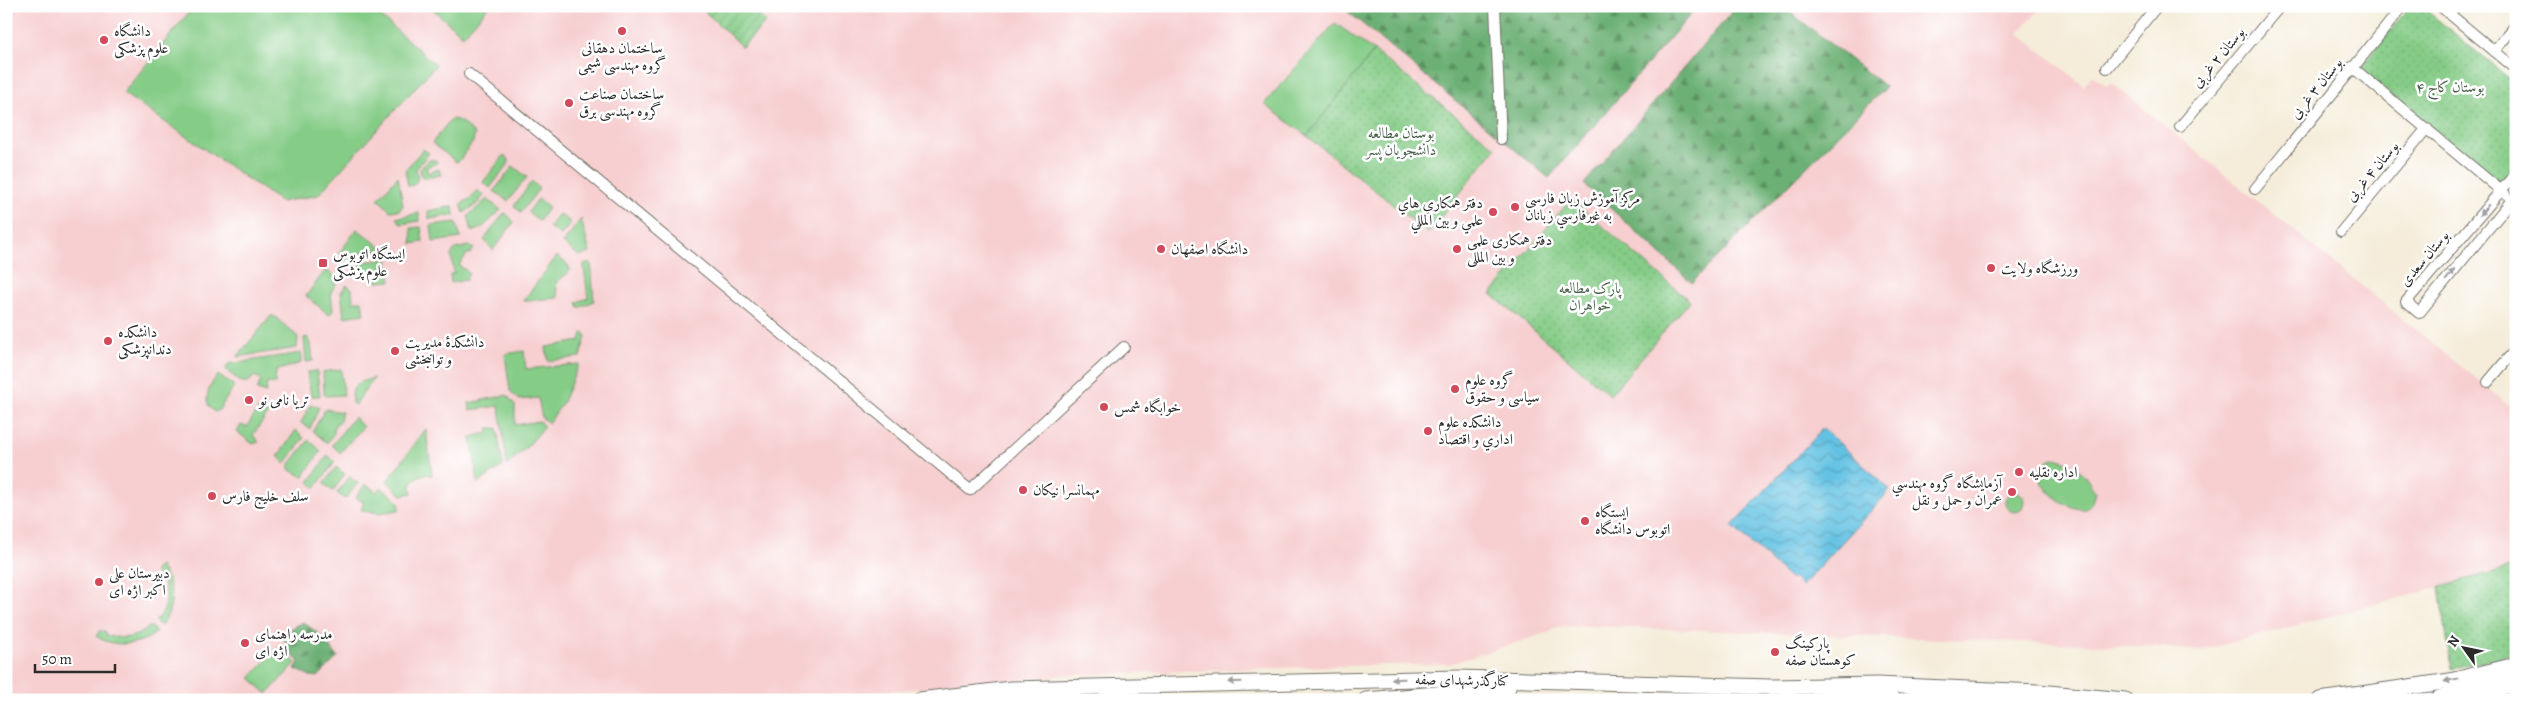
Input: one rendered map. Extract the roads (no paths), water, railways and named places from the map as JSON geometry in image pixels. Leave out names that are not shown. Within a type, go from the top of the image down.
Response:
[{"type":"highway","points":[[2440,700],[2516,682]]},
{"type":"main road","points":[[2320,700],[2450,681],[2516,665]]},
{"type":"main road","name":"کنارگذرشهدای صفه","points":[[919,700],[1011,689],[1121,688],[1225,682],[1459,678],[1770,688],[1877,685],[2115,700]]},
{"type":"main road","points":[[1366,700],[1569,682]]},
{"type":"main road","points":[[1587,683],[1696,691],[1804,694],[1893,700]]},
{"type":"street","points":[[1495,6],[1501,139]]},
{"type":"street","points":[[2107,68],[2157,6]]},
{"type":"street","name":"بوستان ۲ غربی","points":[[2180,127],[2280,6]]},
{"type":"street","name":"بوستان ۳ غربی","points":[[2254,189],[2402,6]]},
{"type":"street","points":[[2440,6],[2516,69]]},
{"type":"street","points":[[2494,51],[2516,25]]},
{"type":"street","points":[[2352,67],[2501,190],[2514,197]]},
{"type":"street","points":[[469,74],[970,490],[1124,347]]},
{"type":"street","name":"بوستان ۴ غربی","points":[[2340,232],[2427,128]]},
{"type":"street","name":"بوستان سعدی","points":[[2514,197],[2419,313],[2406,302],[2516,173]]},
{"type":"street","points":[[2488,382],[2516,349]]},
{"type":"water","points":[[1823,428],[1890,490],[1802,586],[1793,578],[1791,580],[1732,526]]},
{"type":"place","name":"ساختمان دهقانی گروه مهندسی شیمی","points":[[622,31]]},
{"type":"place","name":"دانشگاه علوم پزشکی","points":[[104,40]]},
{"type":"place","name":"ساختمان صناعت گروه مهندسی برق","points":[[569,103]]},
{"type":"place","name":"مرکز آموزش زبان فارسي به غيرفارسي زبانان","points":[[1515,207]]},
{"type":"place","name":"دفتر همکاري هاي علمي و بين المللي","points":[[1493,212]]},
{"type":"place","name":"دانشگاه اصفهان","points":[[1161,249]]},
{"type":"place","name":"دفتر همکاری علمی و بین المللی","points":[[1457,249]]},
{"type":"place","name":"ایستگاه اتوبوس علوم پزشکی","points":[[323,263]]},
{"type":"place","name":"ورزشگاه ولایت","points":[[1991,268]]},
{"type":"place","name":"دانشکده دندانپزشکی","points":[[108,341]]},
{"type":"place","name":"دانشکدهٔ مدیریت و توانبخشی","points":[[395,351]]},
{"type":"place","name":"گروه علوم سیاسی و حقوق","points":[[1455,389]]},
{"type":"place","name":"تریا نامی نو","points":[[249,400]]},
{"type":"place","name":"خوابگاه شمس","points":[[1104,407]]},
{"type":"place","name":"دانشکده علوم اداري و اقتصاد","points":[[1428,431]]},
{"type":"place","name":"اداره نقليه","points":[[2019,472]]},
{"type":"place","name":"مهمانسرا نیکان","points":[[1023,490]]},
{"type":"place","name":"آزمايشگاه گروه مهندسي عمران و حمل و نقل","points":[[2012,492]]},
{"type":"place","name":"سلف خلیج فارس","points":[[212,496]]},
{"type":"place","name":"ایستگاه اتوبوس دانشگاه","points":[[1585,521]]},
{"type":"place","name":"دبیرستان علی اکبر اژه ای","points":[[99,582]]},
{"type":"place","name":"مدرسه راهنمای اژه ای","points":[[245,643]]},
{"type":"place","name":"پارکینگ کوهستان صفه","points":[[1775,652]]},
{"type":"park label","name":"بوستان کاج ۴","points":[[2450,87]]},
{"type":"park label","name":"بوستان مطالعه دانشجویان پسر","points":[[1401,142]]},
{"type":"park label","name":"پارک مطالعه خواهران","points":[[1590,296]]}]
